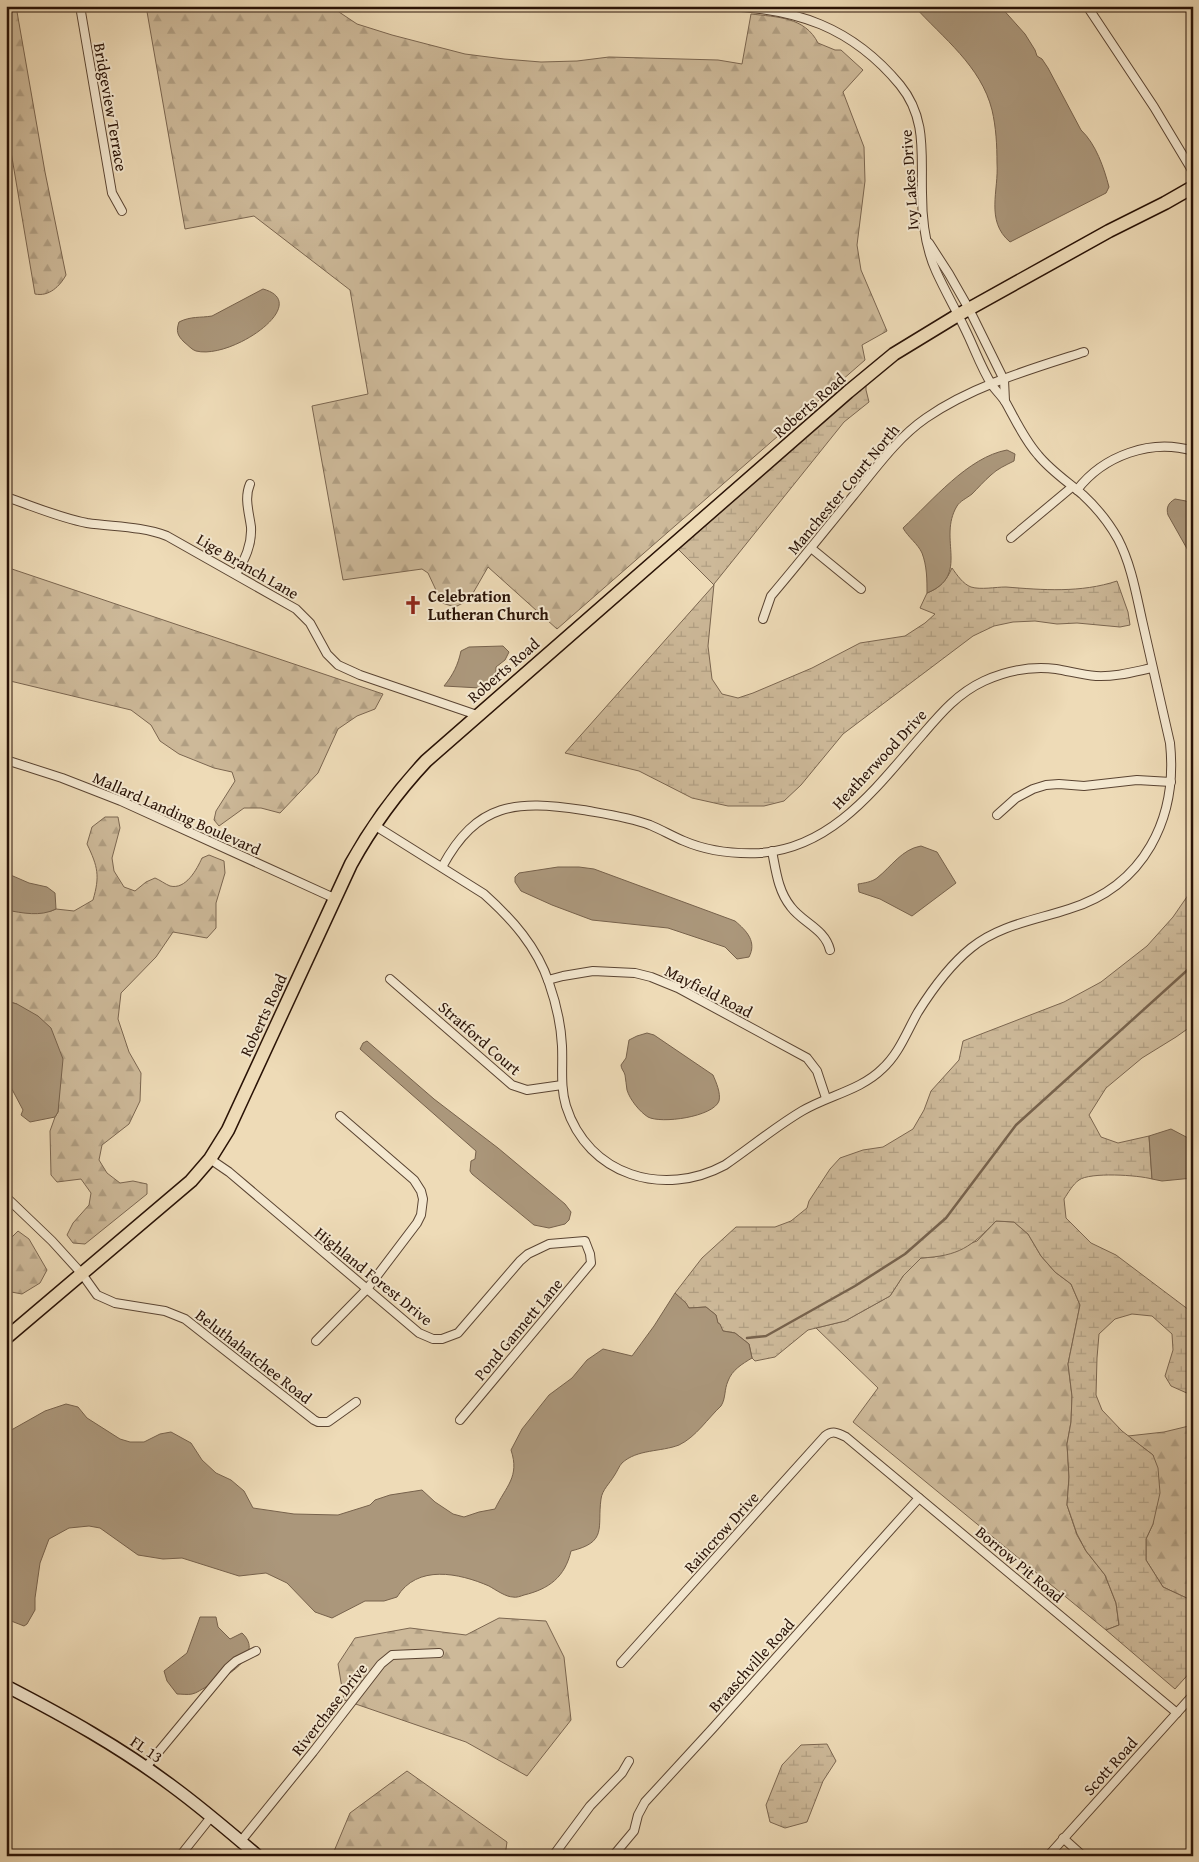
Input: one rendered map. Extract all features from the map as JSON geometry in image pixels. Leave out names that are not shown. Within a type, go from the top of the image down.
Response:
[{"type":"main road","name":"Roberts Road","points":[[6,1338],[190,1181],[210,1159],[228,1130],[351,864],[374,825],[407,781],[426,761],[848,392],[894,354],[963,312],[1193,187]]},
{"type":"main road","name":"FL 13","points":[[6,1686],[95,1734],[146,1767],[258,1856]]},
{"type":"street","name":"Bridgeview Terrace","points":[[80,6],[112,193],[122,211]]},
{"type":"street","name":"Ivy Lakes Drive","points":[[723,6],[772,10],[822,24],[862,47],[901,86],[917,113],[921,132],[923,147],[922,206],[932,264],[963,312]]},
{"type":"street","points":[[1087,6],[1154,107],[1193,172]]},
{"type":"street","name":"Ivy Lakes Drive","points":[[927,239],[939,257],[963,312]]},
{"type":"street","points":[[963,312],[1004,380],[1005,401]]},
{"type":"street","points":[[374,825],[484,894],[512,921],[530,944],[548,980],[558,1012],[561,1034],[562,1085],[570,1118],[583,1140],[602,1158],[623,1171],[646,1179],[669,1181],[701,1176],[724,1166],[782,1124],[826,1098],[868,1080],[884,1068],[893,1058],[930,995],[959,958],[979,941],[1006,928],[1085,903],[1108,891],[1130,873],[1148,851],[1158,834],[1164,818],[1172,782],[1170,743],[1130,568],[1111,527],[1096,509],[1038,455],[1023,434],[1005,401],[992,385],[963,312]]},
{"type":"street","name":"Manchester Court North","points":[[763,619],[771,596],[885,456],[913,428],[946,406],[992,385],[1084,352]]},
{"type":"street","points":[[1011,538],[1075,489],[1090,475],[1123,454],[1158,447],[1193,451]]},
{"type":"street","points":[[236,574],[244,561],[250,543],[247,497],[250,484]]},
{"type":"street","name":"Lige Branch Lane","points":[[6,497],[71,519],[153,530],[175,540],[287,603],[303,615],[316,632],[327,654],[338,665],[360,675],[477,715]]},
{"type":"street","points":[[811,548],[860,589]]},
{"type":"street","name":"Heatherwood Drive","points":[[442,867],[458,841],[480,821],[505,809],[533,804],[593,812],[636,821],[690,843],[720,851],[740,853],[772,851],[805,842],[826,831],[844,818],[865,798],[946,707],[984,681],[1010,672],[1025,670],[1052,669],[1108,676],[1152,668]]},
{"type":"street","name":"Mallard Landing Boulevard","points":[[6,760],[62,778],[121,801],[334,898]]},
{"type":"street","points":[[997,815],[1016,798],[1046,785],[1084,786],[1137,780],[1172,782]]},
{"type":"street","points":[[772,851],[777,879],[784,898],[796,914],[821,932],[826,938],[830,950]]},
{"type":"street","name":"Mayfield Road","points":[[548,980],[578,973],[609,971],[635,974],[662,981],[807,1058],[817,1071],[826,1098]]},
{"type":"street","name":"Stratford Court","points":[[390,979],[512,1085],[527,1090],[562,1085]]},
{"type":"street","points":[[316,1341],[366,1289],[417,1223],[421,1215],[423,1199],[421,1191],[414,1180],[340,1116]]},
{"type":"street","name":"Highland Forest Drive","points":[[210,1159],[230,1172],[419,1334],[432,1339],[450,1336],[462,1329],[520,1261],[537,1248],[561,1242],[584,1241],[590,1254]]},
{"type":"street","name":"Beluthahatchee Road","points":[[6,1197],[52,1240],[82,1274],[97,1295],[115,1303],[165,1311],[185,1320],[318,1422],[328,1422],[356,1402]]},
{"type":"street","name":"Pond Gannett Lane","points":[[460,1420],[591,1263],[590,1254]]},
{"type":"street","name":"Raincrow Drive","points":[[621,1663],[825,1436],[837,1432],[846,1437]]},
{"type":"street","name":"Borrow Pit Road","points":[[846,1437],[1176,1712]]},
{"type":"street","name":"Braaschville Road","points":[[613,1856],[634,1831],[638,1815],[645,1802],[919,1498]]},
{"type":"street","points":[[146,1767],[228,1668],[236,1661],[256,1651]]},
{"type":"street","name":"Riverchase Drive","points":[[241,1841],[381,1664],[392,1655],[439,1652]]},
{"type":"street","name":"Scott Road","points":[[1048,1856],[1193,1695]]},
{"type":"street","points":[[553,1856],[590,1806],[622,1773],[629,1761]]},
{"type":"street","points":[[180,1856],[211,1817]]},
{"type":"street","points":[[1063,1838],[1083,1856]]},
{"type":"green space","points":[[6,6],[16,6],[45,172],[66,275],[54,290],[45,294],[35,294],[6,122]]},
{"type":"green space","points":[[146,6],[330,6],[357,24],[392,35],[465,54],[541,62],[577,61],[609,57],[718,60],[742,64],[751,14],[780,18],[798,23],[812,34],[818,43],[835,50],[841,50],[863,70],[843,92],[864,147],[865,181],[857,245],[861,270],[887,331],[862,345],[865,360],[557,629],[488,567],[469,600],[455,607],[442,603],[428,573],[422,569],[343,580],[312,406],[368,394],[350,290],[254,216],[185,229]]},
{"type":"green space","points":[[866,382],[869,402],[844,422],[714,585],[676,547]]},
{"type":"green space","points":[[6,567],[383,694],[375,709],[357,716],[338,729],[318,773],[280,813],[261,808],[244,808],[219,826],[214,820],[216,811],[235,781],[232,772],[214,768],[179,754],[160,741],[151,725],[131,710],[6,680]]},
{"type":"green space","points":[[952,568],[965,584],[979,588],[1076,589],[1117,581],[1128,612],[1130,625],[1120,627],[1035,621],[1013,622],[994,626],[973,636],[843,734],[801,785],[784,801],[764,806],[728,806],[692,798],[639,771],[565,753],[714,585],[708,646],[712,679],[722,694],[738,698],[812,668],[860,643],[905,636],[935,614],[920,608],[927,593],[942,584]]},
{"type":"green space","points":[[105,817],[118,817],[120,828],[112,858],[114,871],[124,887],[135,891],[146,882],[155,878],[170,886],[181,885],[190,878],[202,858],[209,855],[224,861],[225,873],[216,903],[216,928],[207,938],[173,932],[156,957],[121,993],[118,1019],[129,1052],[141,1073],[140,1101],[129,1124],[102,1145],[99,1160],[107,1173],[120,1183],[133,1181],[147,1184],[147,1194],[85,1244],[73,1243],[67,1235],[73,1223],[89,1205],[91,1193],[81,1179],[57,1182],[51,1175],[50,1131],[58,1112],[59,1093],[17,1004],[6,1001],[6,910],[51,911],[56,909],[74,911],[93,900],[97,884],[97,872],[94,859],[87,844],[92,827]]},
{"type":"green space","points":[[1193,888],[1193,1025],[1142,1058],[1106,1088],[1089,1115],[1101,1137],[1118,1143],[1149,1136],[1152,1179],[1114,1175],[1085,1177],[1075,1184],[1064,1199],[1066,1218],[1091,1243],[1116,1255],[1193,1313],[1193,1391],[1189,1394],[1171,1386],[1165,1376],[1173,1350],[1172,1334],[1152,1316],[1132,1314],[1115,1319],[1099,1334],[1097,1358],[1096,1395],[1102,1410],[1122,1431],[1153,1455],[1158,1468],[1160,1493],[1153,1524],[1146,1539],[1146,1560],[1163,1587],[1193,1601],[1193,1669],[1175,1689],[1106,1630],[1119,1625],[1116,1603],[1105,1575],[1086,1551],[1077,1534],[1067,1505],[1069,1477],[1067,1444],[1071,1422],[1072,1396],[1068,1364],[1080,1305],[1071,1284],[1055,1272],[1041,1256],[1028,1234],[1014,1222],[996,1221],[971,1244],[955,1252],[921,1258],[903,1276],[890,1296],[845,1321],[808,1330],[775,1357],[755,1361],[752,1358],[749,1344],[735,1333],[723,1331],[718,1324],[716,1315],[706,1307],[689,1308],[675,1293],[702,1258],[736,1227],[775,1227],[791,1221],[807,1208],[809,1201],[830,1169],[840,1158],[863,1150],[883,1147],[913,1129],[924,1110],[931,1091],[959,1060],[963,1041],[1064,1002],[1101,982],[1147,946],[1173,917]]},
{"type":"green space","points":[[996,1221],[1014,1222],[1028,1234],[1041,1256],[1055,1272],[1071,1284],[1080,1305],[1068,1364],[1072,1396],[1071,1422],[1067,1444],[1069,1477],[1067,1505],[1077,1535],[1086,1551],[1105,1575],[1116,1603],[1119,1625],[1106,1630],[853,1422],[878,1388],[816,1328],[845,1321],[890,1296],[903,1276],[921,1258],[934,1257],[977,1241]]},
{"type":"green space","points":[[18,1231],[29,1239],[47,1270],[40,1283],[22,1294],[6,1291],[6,1243]]},
{"type":"green space","points":[[1193,1425],[1193,1601],[1163,1587],[1146,1560],[1146,1539],[1153,1524],[1153,1455],[1128,1436],[1164,1432]]},
{"type":"green space","points":[[499,1618],[546,1621],[564,1657],[571,1720],[527,1776],[466,1742],[344,1700],[338,1664],[355,1638],[410,1628],[466,1635]]},
{"type":"green space","points":[[827,1744],[836,1761],[823,1781],[807,1822],[785,1828],[770,1822],[766,1805],[782,1765],[801,1745]]},
{"type":"green space","points":[[407,1771],[507,1842],[505,1856],[332,1856],[350,1813]]},
{"type":"shaded area","points":[[914,6],[1000,6],[1025,34],[1037,56],[1042,59],[1048,68],[1081,130],[1095,149],[1109,187],[1106,193],[1010,242],[1002,234],[995,215],[997,150],[992,110],[987,94],[970,66]]},
{"type":"shaded area","points":[[263,289],[276,296],[279,306],[274,317],[262,329],[246,339],[229,347],[211,351],[196,351],[184,342],[179,335],[177,330],[179,322],[192,318],[212,316]]},
{"type":"shaded area","points":[[1007,450],[1015,454],[1014,461],[993,473],[957,506],[952,518],[950,531],[951,566],[947,576],[940,585],[927,593],[924,558],[903,528],[938,493],[978,461]]},
{"type":"shaded area","points":[[1175,499],[1186,501],[1193,507],[1193,577],[1190,554],[1168,515],[1168,506]]},
{"type":"shaded area","points":[[503,646],[509,652],[505,660],[496,667],[496,672],[486,685],[480,688],[444,686],[455,670],[461,651],[469,647]]},
{"type":"shaded area","points":[[921,846],[937,852],[956,883],[912,916],[880,899],[859,892],[858,884],[875,879],[902,855]]},
{"type":"shaded area","points":[[558,867],[594,869],[735,921],[750,937],[752,946],[749,957],[737,959],[725,947],[668,928],[592,920],[521,891],[515,882],[515,877],[519,873]]},
{"type":"shaded area","points":[[6,873],[29,883],[47,887],[55,893],[56,909],[38,914],[6,910]]},
{"type":"shaded area","points":[[6,1001],[17,1004],[38,1016],[51,1028],[63,1059],[58,1112],[55,1117],[30,1122],[21,1115],[23,1110],[6,1078]]},
{"type":"shaded area","points":[[647,1033],[654,1035],[713,1075],[719,1095],[719,1101],[715,1107],[686,1118],[664,1120],[648,1117],[639,1109],[628,1094],[625,1075],[621,1065],[626,1058],[629,1040]]},
{"type":"shaded area","points":[[367,1041],[434,1099],[498,1148],[565,1204],[571,1212],[569,1220],[565,1224],[549,1228],[534,1225],[472,1174],[470,1171],[471,1161],[475,1159],[476,1151],[360,1049],[363,1043]]},
{"type":"shaded area","points":[[1171,1129],[1193,1139],[1193,1178],[1162,1181],[1152,1179],[1149,1136]]},
{"type":"shaded area","points":[[675,1293],[689,1308],[706,1307],[716,1315],[723,1331],[735,1333],[749,1344],[752,1358],[735,1370],[727,1384],[721,1406],[685,1442],[672,1447],[635,1455],[622,1463],[604,1490],[600,1509],[600,1526],[596,1538],[591,1543],[571,1551],[565,1568],[560,1575],[541,1589],[520,1596],[507,1596],[477,1581],[439,1574],[416,1580],[405,1587],[397,1597],[384,1601],[365,1601],[332,1618],[315,1612],[287,1583],[266,1573],[239,1576],[182,1558],[163,1559],[138,1555],[100,1528],[89,1526],[69,1528],[49,1539],[40,1563],[35,1610],[24,1626],[6,1619],[6,1433],[45,1411],[66,1404],[78,1407],[87,1418],[120,1439],[130,1442],[144,1442],[160,1434],[171,1432],[191,1443],[202,1460],[216,1473],[231,1480],[244,1491],[253,1508],[294,1514],[338,1515],[370,1505],[375,1500],[390,1495],[422,1490],[435,1502],[453,1514],[464,1517],[495,1509],[513,1474],[514,1467],[511,1450],[522,1429],[549,1395],[572,1378],[587,1360],[603,1349],[632,1356]]},
{"type":"shaded area","points":[[200,1617],[216,1617],[218,1627],[230,1639],[242,1633],[248,1641],[249,1649],[240,1665],[223,1678],[194,1693],[177,1694],[167,1681],[164,1671],[187,1653]]},
{"type":"waterway","points":[[747,1338],[766,1336],[855,1286],[905,1254],[946,1218],[1016,1125],[1193,965]]},
{"type":"place","name":"Celebration Lutheran Church","points":[[413,605]]}]
